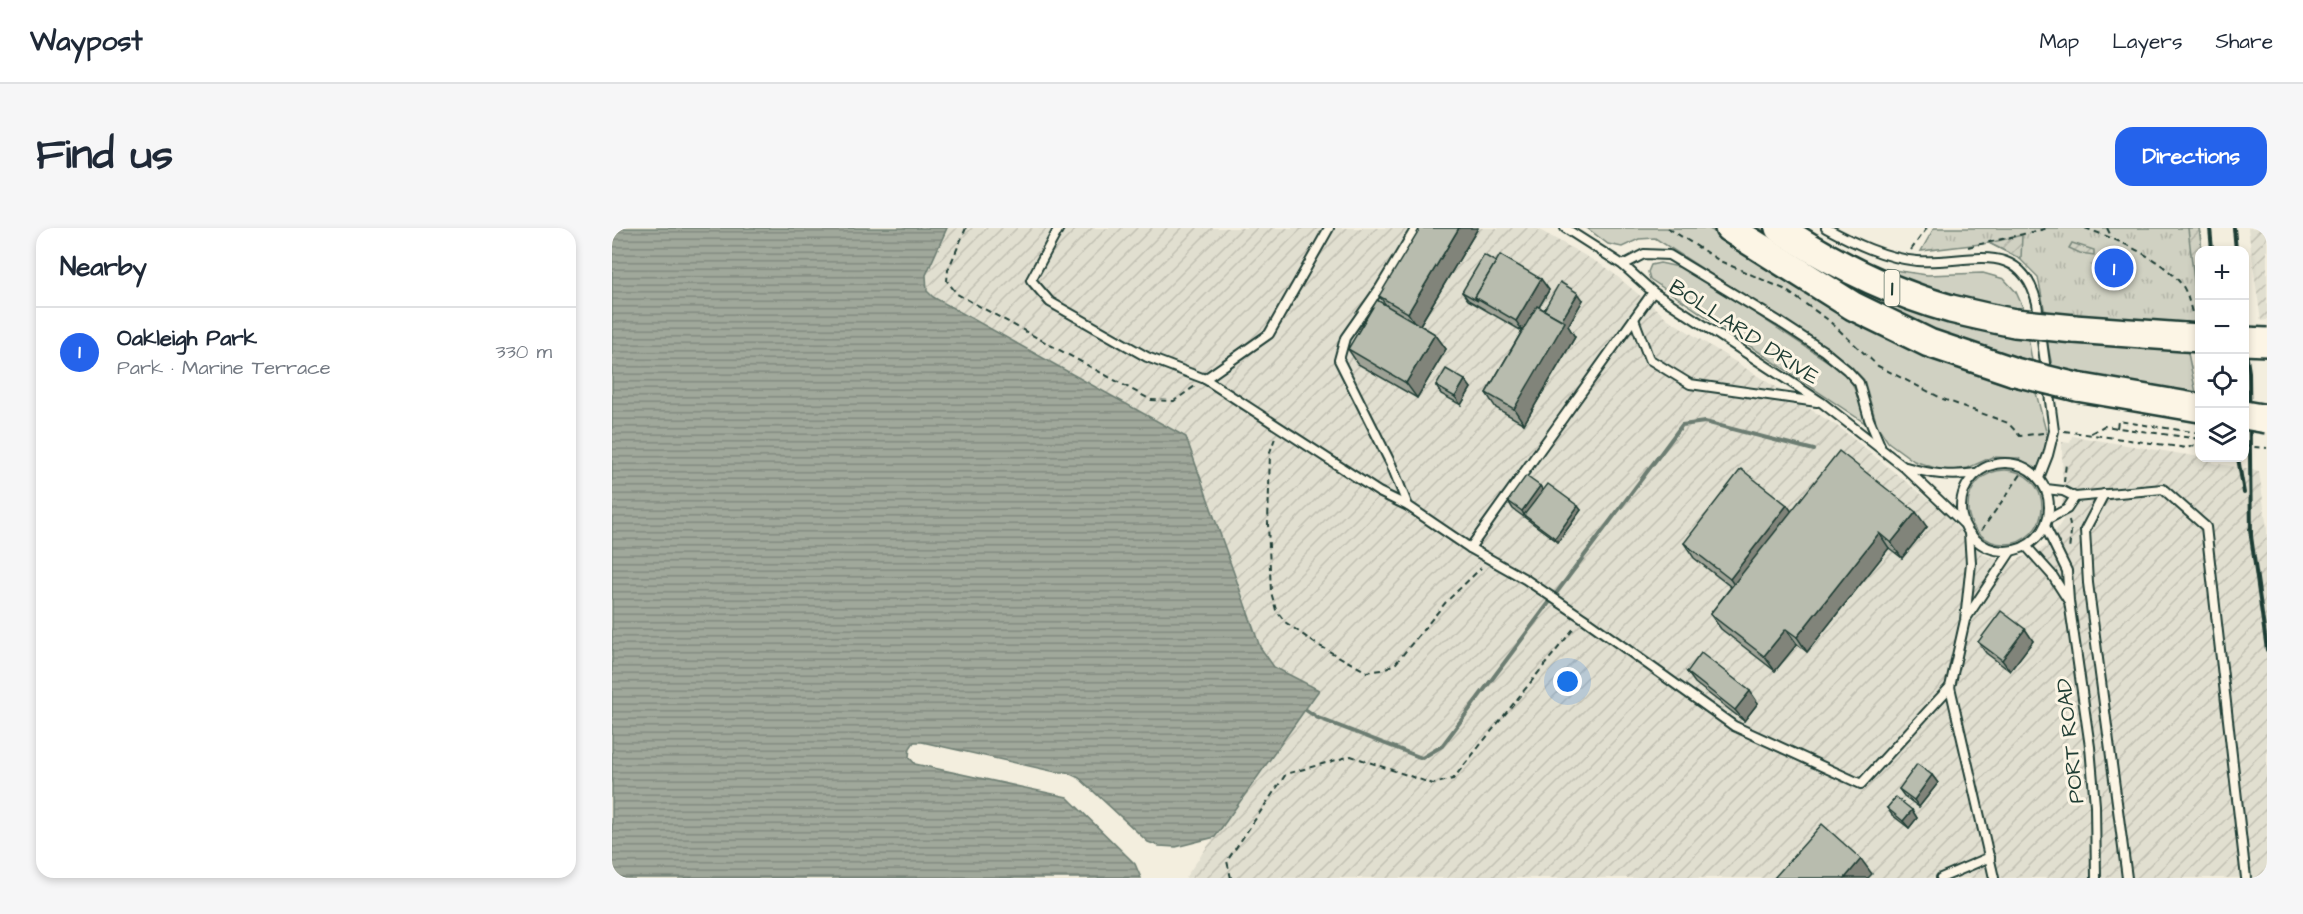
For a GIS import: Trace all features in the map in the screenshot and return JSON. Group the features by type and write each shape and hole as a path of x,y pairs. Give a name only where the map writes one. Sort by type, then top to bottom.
{"highway":[{"name":"1","path":"1729,228 1853,306 1929,343 2015,372 2077,387 2193,407"},
{"name":"1","path":"1779,228 1848,269 1888,287 1950,309 2014,323 2074,329 2193,333"},
{"path":"2249,341 2267,342"},
{"path":"2249,416 2267,419"}],"lane":[{"path":"1059,228 1031,280 1050,302 1147,357 1205,379 1379,492 1408,506 1470,548 1525,579 1734,726 1861,784 1950,687"},
{"path":"1205,379 1269,334 1329,228"},
{"path":"1408,506 1339,360 1345,338 1380,288 1416,228"},
{"name":"BOLLARD DRIVE","path":"1565,228 1623,265 1653,292 1821,402 1881,447 1963,523"},
{"path":"1826,228 1872,250 1905,259 1938,261 1993,258 2012,264 2022,273 2037,303 2054,431 2039,478"},
{"path":"1623,265 1644,254 1669,255 1824,351 1859,383 1869,419 1881,447"},
{"path":"1470,548 1653,292"},
{"path":"1634,319 1649,359 1690,384 1821,402"},
{"path":"2047,523 2049,504 2046,489 2029,469 2016,464 2002,463 1988,466 1976,473 1967,484 1961,510 1963,523 1969,533 1989,548 2011,551 2026,546 2037,538 2047,523 2067,509 2075,497"},
{"name":"BOLLARD DRIVE","path":"1904,467 1932,474 1957,476 1976,473"},
{"path":"2046,489 2063,491 2075,497 2163,489 2206,527 2246,878"},
{"path":"2104,494 2085,530 2088,583 2127,878"},
{"name":"PORT ROAD","path":"2047,523 2067,571 2069,601 2090,747 2095,805 2096,878"},
{"path":"1969,533 1971,563 1965,620 1950,687 1994,878"},
{"name":"PORT ROAD","path":"2026,546 2052,574 2069,601"},
{"path":"1965,620 2011,551"},
{"path":"1941,878 1990,857"}],"path":[{"path":"966,228 948,270 947,281 957,294 1151,400 1174,401 1205,379"},
{"path":"1668,228 1720,261 1784,289 1827,319 1878,366 1943,399 2008,423 2020,436 2070,431 2187,448 2195,443"},
{"path":"1905,259 1927,228"},
{"path":"1968,247 2049,228"},
{"path":"2085,228 2112,238 2161,266 2183,286 2193,333"},
{"path":"2107,228 2112,238"},
{"path":"2117,428 2118,421 2195,432"},
{"path":"2090,434 2103,426 2195,440"},
{"path":"1279,427 1270,452 1268,524 1271,592 1276,610 1285,622 1316,644 1367,672 1382,670 1396,663 1446,602 1490,559"},
{"path":"2249,446 2267,448"},
{"path":"1981,531 2022,473"},
{"path":"1231,878 1227,861 1286,774 1351,756 1433,784 1453,779 1583,618"}],"shaded area":[{"path":"612,228 947,228 926,275 927,291 933,297 1186,437 1260,647 1274,667 1319,690 1215,837 1176,847 1159,846 1148,842 1079,778 1066,772 1056,772 914,742 910,748 909,757 915,764 1067,797 1135,864 1141,878 612,878"},
{"path":"947,228 1536,228 1607,268 1668,319 1840,428 1942,511 1982,554 2010,563 2045,547 2063,520 2062,442 2070,443 2072,436 2195,456 2195,462 2213,462 2259,471 2267,529 2267,878 1185,878 1319,690 1274,667 1260,647 1186,437 933,297 927,291 926,275"},
{"path":"2248,228 2267,228 2267,320 2261,321"}],"green space":[{"path":"1587,228 1708,228 1829,299 2034,385 2047,435 2044,474 2018,458 1992,457 1968,468 1944,471 1914,461 1888,442 1877,425 1864,380 1852,367 1833,353 1655,238 1639,239 1622,247 1608,244"},
{"path":"1748,228 1760,228 1829,270 2028,337 2033,366 2018,363 1880,310"},
{"path":"1934,228 2199,228 2201,246 2195,246 2195,325 2046,318 2038,277 2020,259 1989,243 1921,251"},
{"path":"2188,228 2199,228 2201,246 2195,246 2195,289"},
{"path":"2022,235 2021,259 1989,243"},
{"path":"2072,243 2094,250 2094,255 2080,253 2069,248"},
{"path":"1836,247 1880,268 1927,275 1983,273 2004,279 2016,292 2024,310 1985,306 1880,273"},
{"path":"1660,263 1688,269 1844,372 1853,385 1868,425 1650,279 1648,272 1651,265"},
{"path":"2047,341 2187,348 2195,398 2053,371"},
{"path":"2005,470 2019,473 2031,481 2039,493 2042,507 2039,521 2031,533 2019,541 2005,544 1991,541 1979,533 1971,521 1968,507 1971,493 1979,481 1991,473"}],"building":[{"path":"1420,228 1459,228 1408,313 1379,296"},
{"path":"1484,255 1496,262 1475,297 1478,301 1462,292"},
{"path":"1500,255 1541,279 1516,321 1475,297"},
{"path":"1560,282 1578,293 1562,320 1544,310"},
{"path":"1377,300 1435,334 1406,383 1348,349"},
{"path":"1537,306 1565,322 1514,409 1486,393"},
{"path":"1446,369 1465,380 1455,397 1436,386"},
{"path":"1839,451 1916,512 1891,543 1879,533 1797,637 1786,629 1764,656 1710,614"},
{"path":"1741,469 1787,505 1730,579 1684,543"},
{"path":"1526,476 1540,486 1522,511 1508,501"},
{"path":"1548,484 1578,506 1555,538 1524,515"},
{"path":"2001,611 2025,629 2002,660 1978,642"},
{"path":"1701,653 1750,691 1735,710 1687,672"},
{"path":"1917,764 1932,775 1914,800 1899,789"},
{"path":"1896,797 1912,810 1903,821 1887,808"},
{"path":"1822,824 1861,859 1845,878 1774,878"}],"waterway":[{"path":"1306,710 1318,718 1422,758 1442,746 1682,425 1705,422 1814,450"}],"railway":[{"path":"2210,228 2212,246"},
{"path":"2234,228 2236,246"},
{"path":"2246,354 2249,372 2251,537"},
{"path":"2239,462 2244,493"},
{"path":"2250,529 2267,650"}],"place":[{"name":"Oakleigh Park","path":"2114,268"}]}
